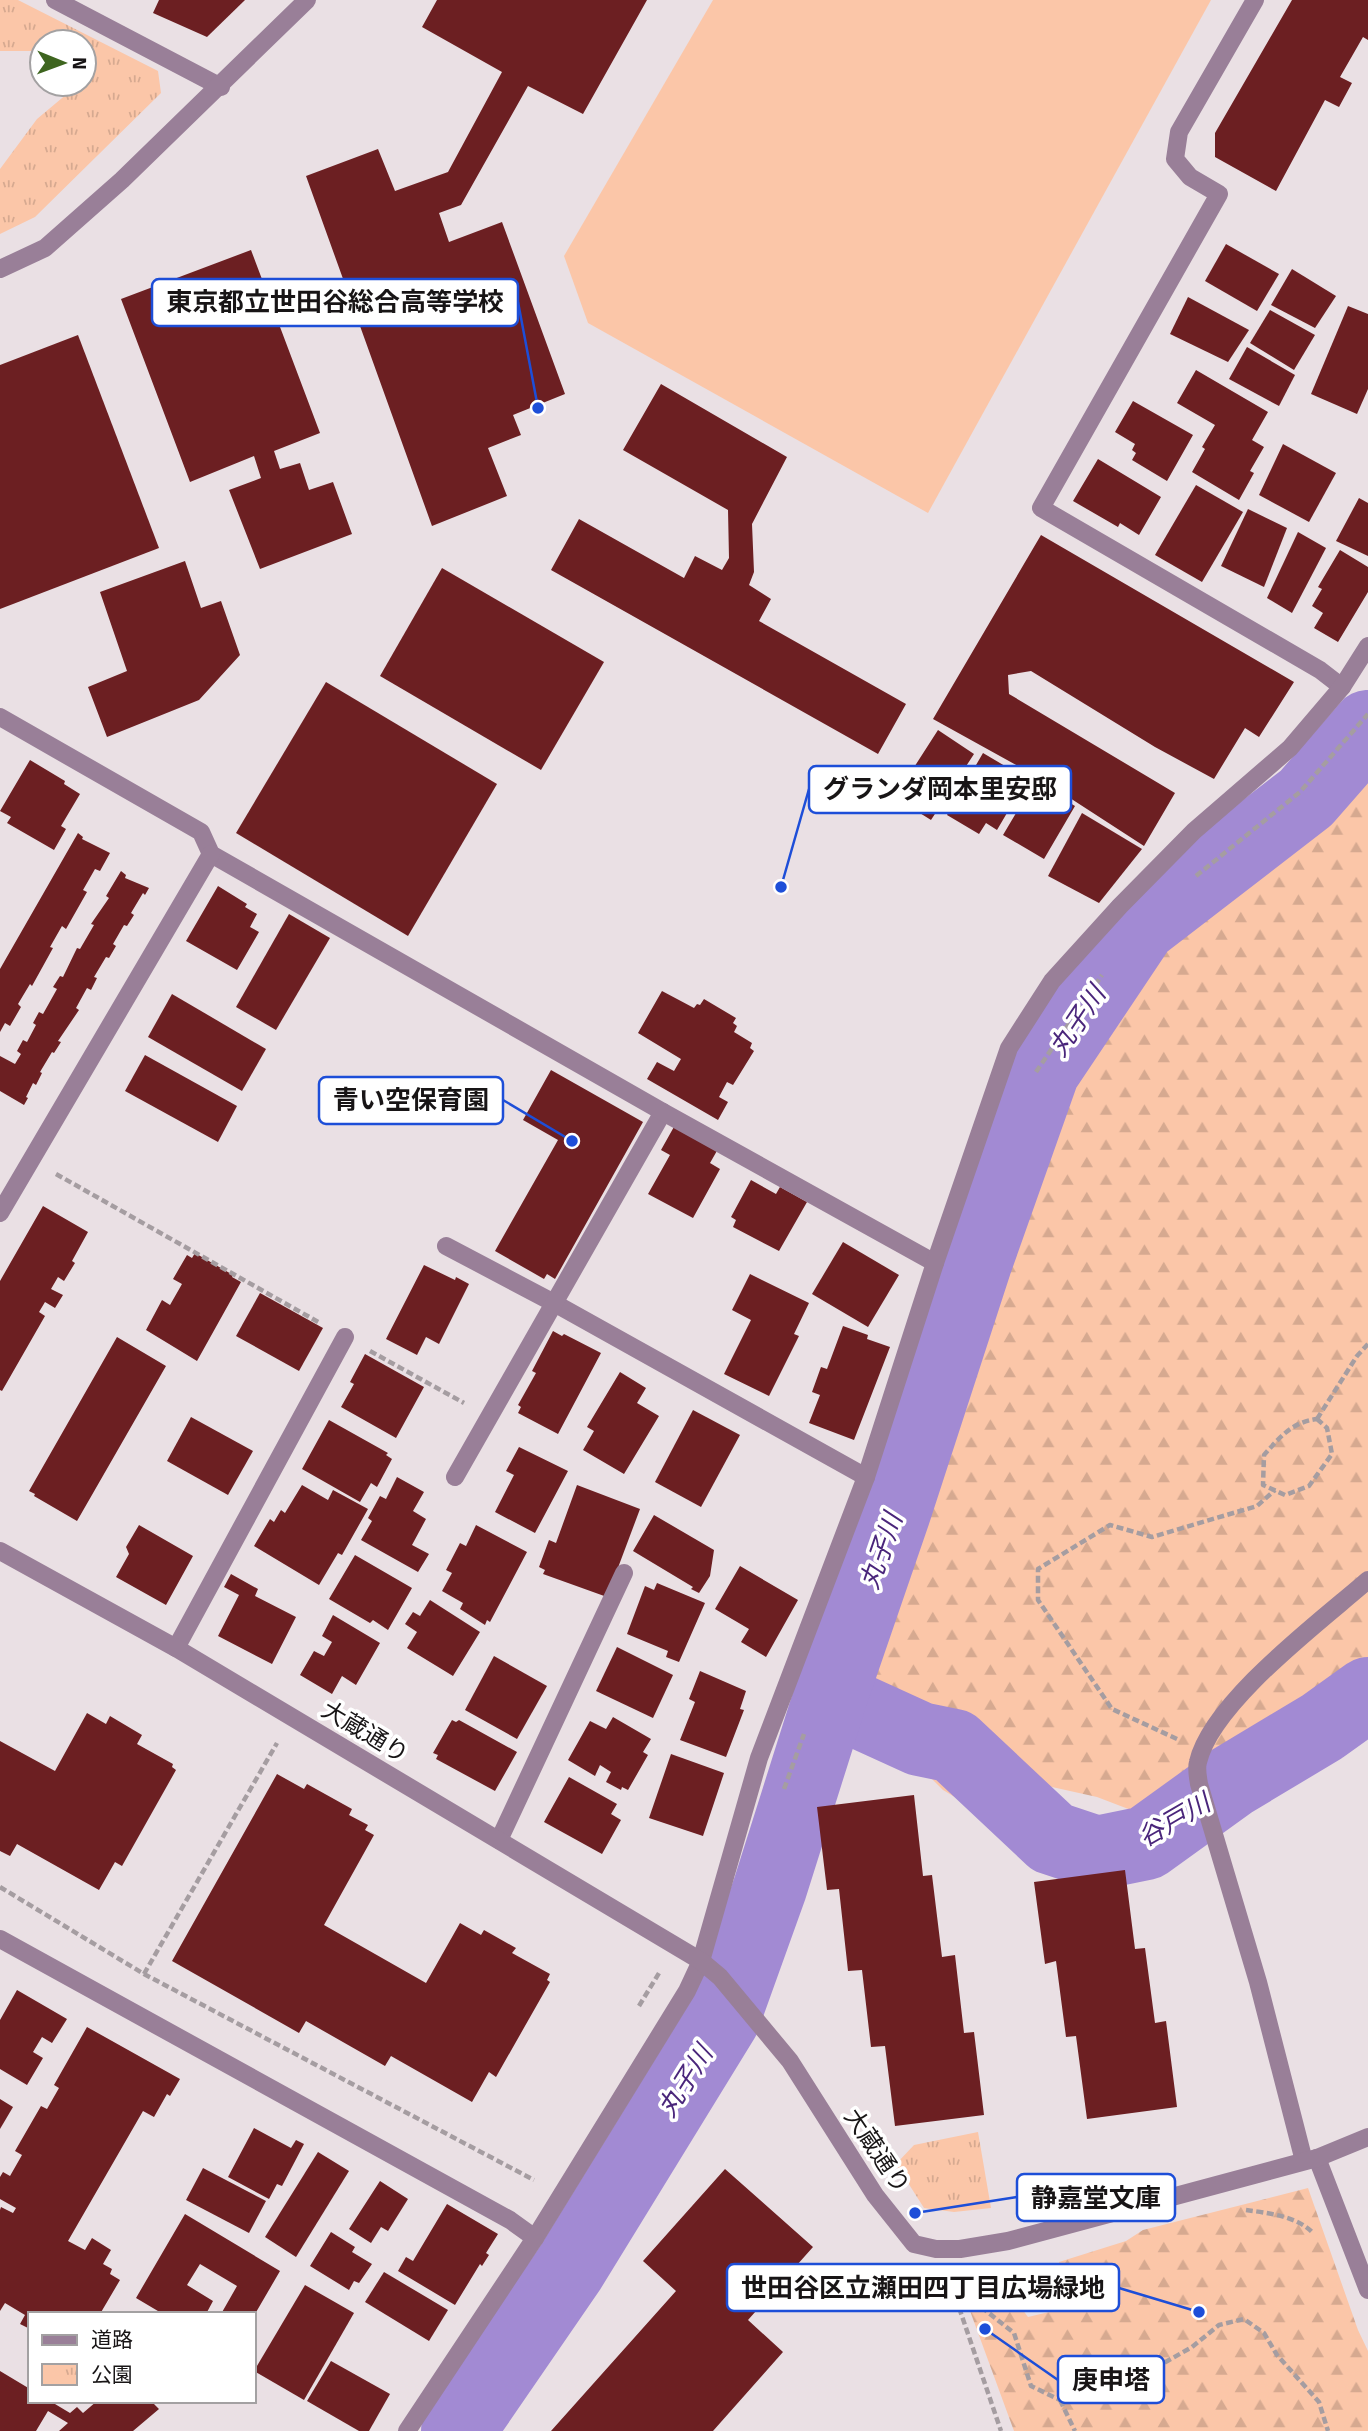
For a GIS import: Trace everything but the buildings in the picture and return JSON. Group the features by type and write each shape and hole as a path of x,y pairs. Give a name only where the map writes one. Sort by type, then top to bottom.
{"street":[{"path":"55,0 221,87"},
{"path":"0,269 45,248 221,87 307,0"},
{"path":"1255,0 1179,132 1175,159 1190,177 1219,194 1041,508 1320,670 1342,687"},
{"path":"407,2431 535,2238 687,1991 701,1961 759,1758 866,1477 1009,1048 1052,981 1120,906 1194,831 1290,748 1342,687 1368,646"},
{"path":"0,717 201,832 211,854 935,1264"},
{"path":"0,1213 211,854"},
{"path":"455,1477 663,1112"},
{"path":"446,1245 866,1477"},
{"path":"176,1648 345,1337"},
{"name":"大蔵通り","path":"0,1551 176,1648 701,1961 720,1977 790,2061 875,2195 914,2244 936,2249 960,2249 1008,2241 1310,2160 1368,2137"},
{"path":"499,1840 624,1573"},
{"path":"1368,1580 1265,1669 1236,1698 1207,1740 1197,1764 1199,1784 1310,2160 1368,2290"},
{"path":"0,1939 510,2220 535,2238"}],"path":[{"path":"1193,878 1300,792 1368,714"},
{"path":"1033,1080 1037,1067 1108,966"},
{"path":"30,1159 489,1417"},
{"path":"1317,1419 1357,1356 1368,1344"},
{"path":"1317,1419 1327,1428 1332,1454 1309,1486 1285,1495 1263,1485 1264,1455 1283,1433 1302,1421 1317,1419"},
{"path":"1203,1750 1112,1709 1038,1600 1038,1569 1110,1525 1152,1537 1257,1506 1275,1490"},
{"path":"782,1795 805,1730"},
{"path":"144,1974 277,1743"},
{"path":"0,1887 144,1974 534,2180"},
{"path":"1241,2210 1303,2223 1312,2232"},
{"path":"936,2249 952,2283 1001,2431"},
{"path":"952,2283 983,2274"},
{"path":"970,2277 980,2306 1014,2333 1031,2386 1060,2400 1074,2431"},
{"path":"1060,2400 1134,2380 1192,2347 1219,2325 1244,2319 1264,2333 1277,2355 1319,2402 1328,2431"}],"green space":[{"path":"0,0 18,0 73,28 28,28 28,51 0,51"},
{"path":"713,0 1211,0 928,513 588,323 564,256"},
{"path":"98,41 158,71 161,93 35,217 0,234 0,169 37,119 62,98 98,98"},
{"path":"1368,746 1368,1664 1334,1688 1306,1697 1179,1781 1168,1810 1131,1810 1097,1797 1043,1785 987,1803 963,1802 943,1790 914,1761 852,1727 830,1685 857,1600 945,1386 1041,1102 1088,1020 1132,963 1188,908 1243,863 1307,819"},
{"path":"978,2132 991,2208 954,2212 924,2208 896,2164 914,2145"},
{"path":"1308,2188 1358,2330 1368,2351 1368,2431 1014,2431 962,2289 1000,2279 1028,2317 1066,2308 1059,2262 1126,2241 1143,2230"}],"waterway":[{"name":"丸子川","path":"458,2431 570,2268 723,2019 770,1888 830,1698 975,1263 1043,1071 1140,926 1306,798 1368,727"},
{"name":"谷戸川","path":"830,1698 920,1739 954,1746 1052,1838 1097,1853 1146,1843 1232,1781 1322,1727 1368,1694"}],"place":[{"name":"東京都立世田谷総合高等学校","path":"538,408"},
{"name":"グランダ岡本里安邸","path":"781,887"},
{"name":"青い空保育園","path":"572,1141"},
{"name":"静嘉堂文庫","path":"915,2213"},
{"name":"世田谷区立瀬田四丁目広場緑地","path":"1199,2312"},
{"name":"庚申塔","path":"985,2329"}]}
